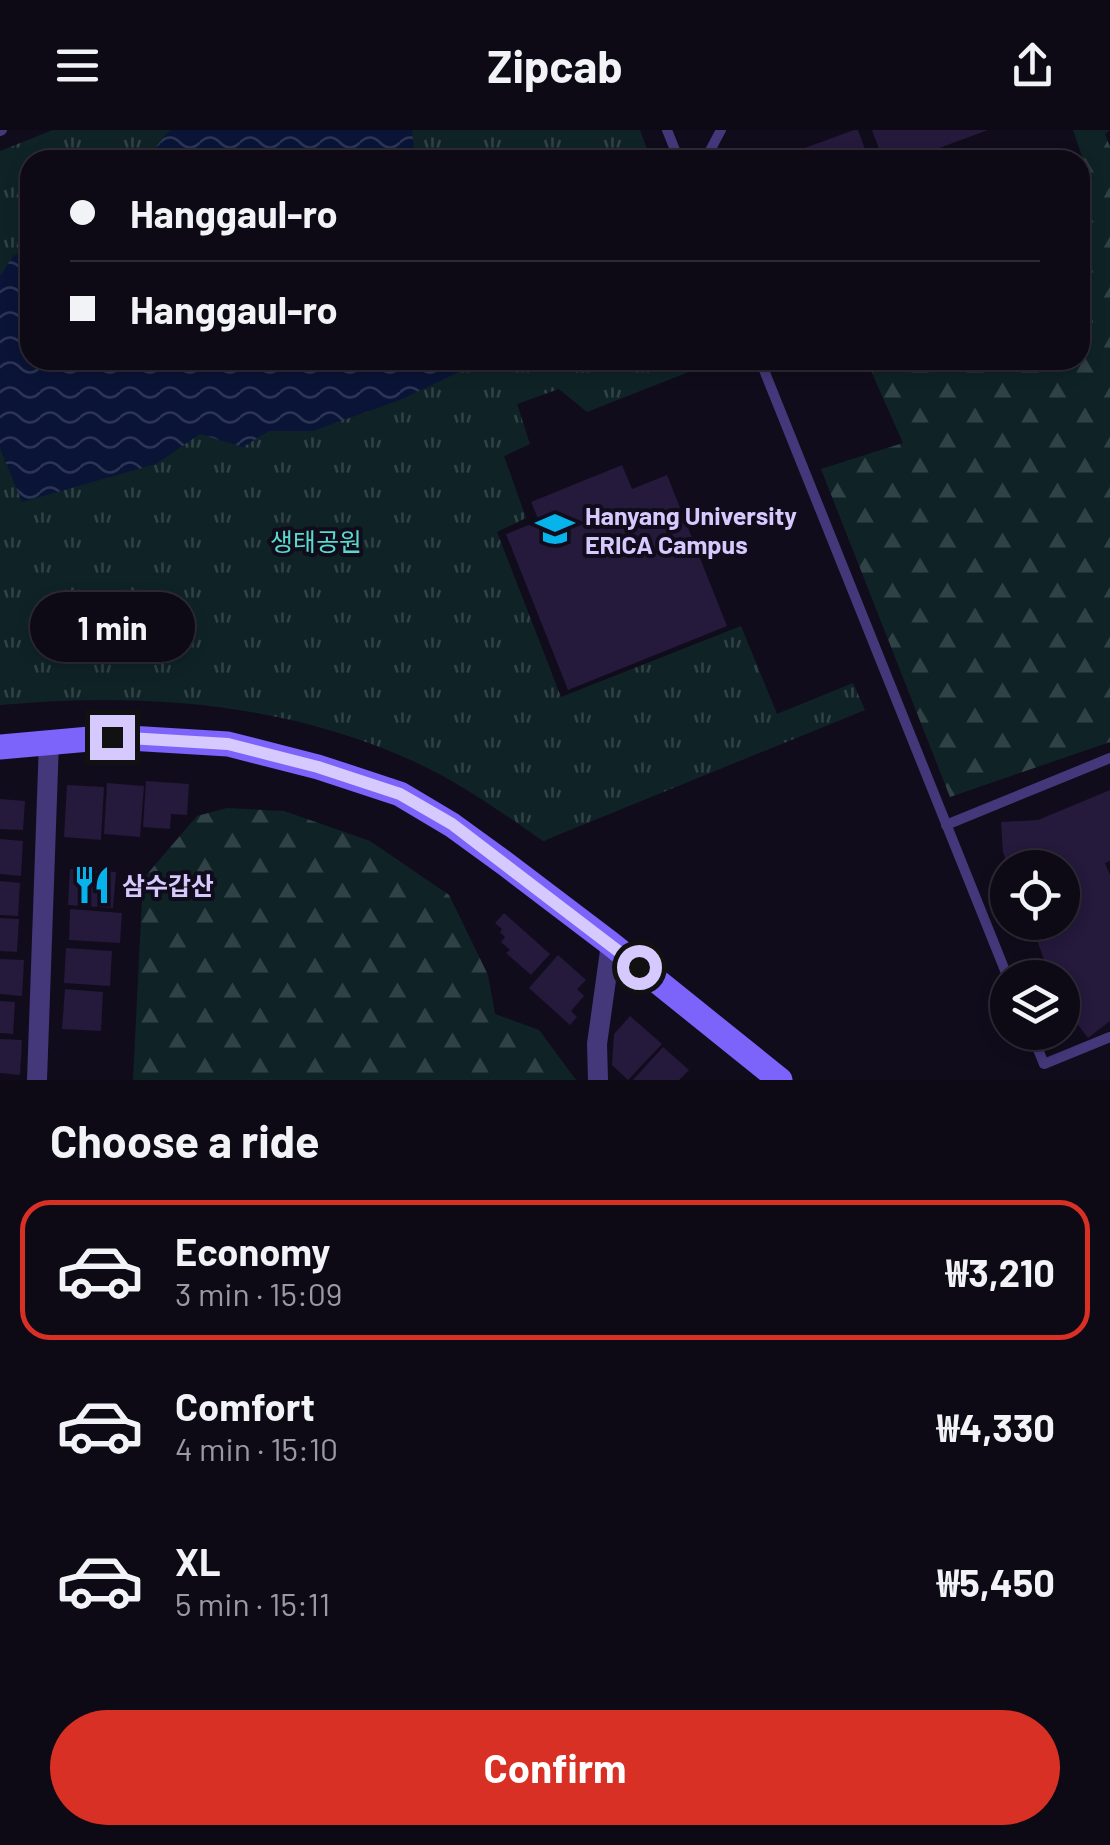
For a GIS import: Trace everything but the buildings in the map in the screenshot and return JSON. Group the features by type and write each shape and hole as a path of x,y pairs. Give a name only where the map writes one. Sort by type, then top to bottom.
{"main road":[{"path":"0,747 112,737 228,744 318,767 400,794 452,824 780,1080"}],"street":[{"path":"37,1080 49,741"},
{"path":"598,1080 597,1044 610,944"}],"lane":[{"path":"766,370 1001,960"},
{"path":"946,825 1110,758"},
{"path":"1080,1049 1110,1036"},
{"path":"1038,1050 1044,1064 1077,1050"}],"green space":[{"name":"생태공원","path":"53,130 640,130 647,150 20,150 20,370 694,370 587,412 559,389 517,404 530,444 504,456 526,518 497,532 561,697 741,626 777,714 853,683 865,710 543,841 430,769 364,741 314,726 262,714 158,701 0,705 0,151"},
{"path":"1073,130 1110,130 1105,134 1110,147 1110,742 950,797 821,469 903,443 871,370 1090,370 1090,150 1080,150"},
{"path":"227,808 284,811 370,841 449,895 488,975 495,1014 539,1030 576,1080 133,1080 143,879 197,816"}],"water":[{"path":"170,130 412,130 414,150 153,150"},
{"path":"20,253 20,370 463,370 400,400 313,431 269,431 243,447 200,434 156,464 22,502 0,448 0,276 13,256"}],"place":[{"name":"Hanyang University ERICA Campus","path":"555,529"},
{"name":"삼수갑산","path":"92,885"}],"route":[{"path":"112,737 228,744 318,767 400,794 452,824 639,967"}]}
